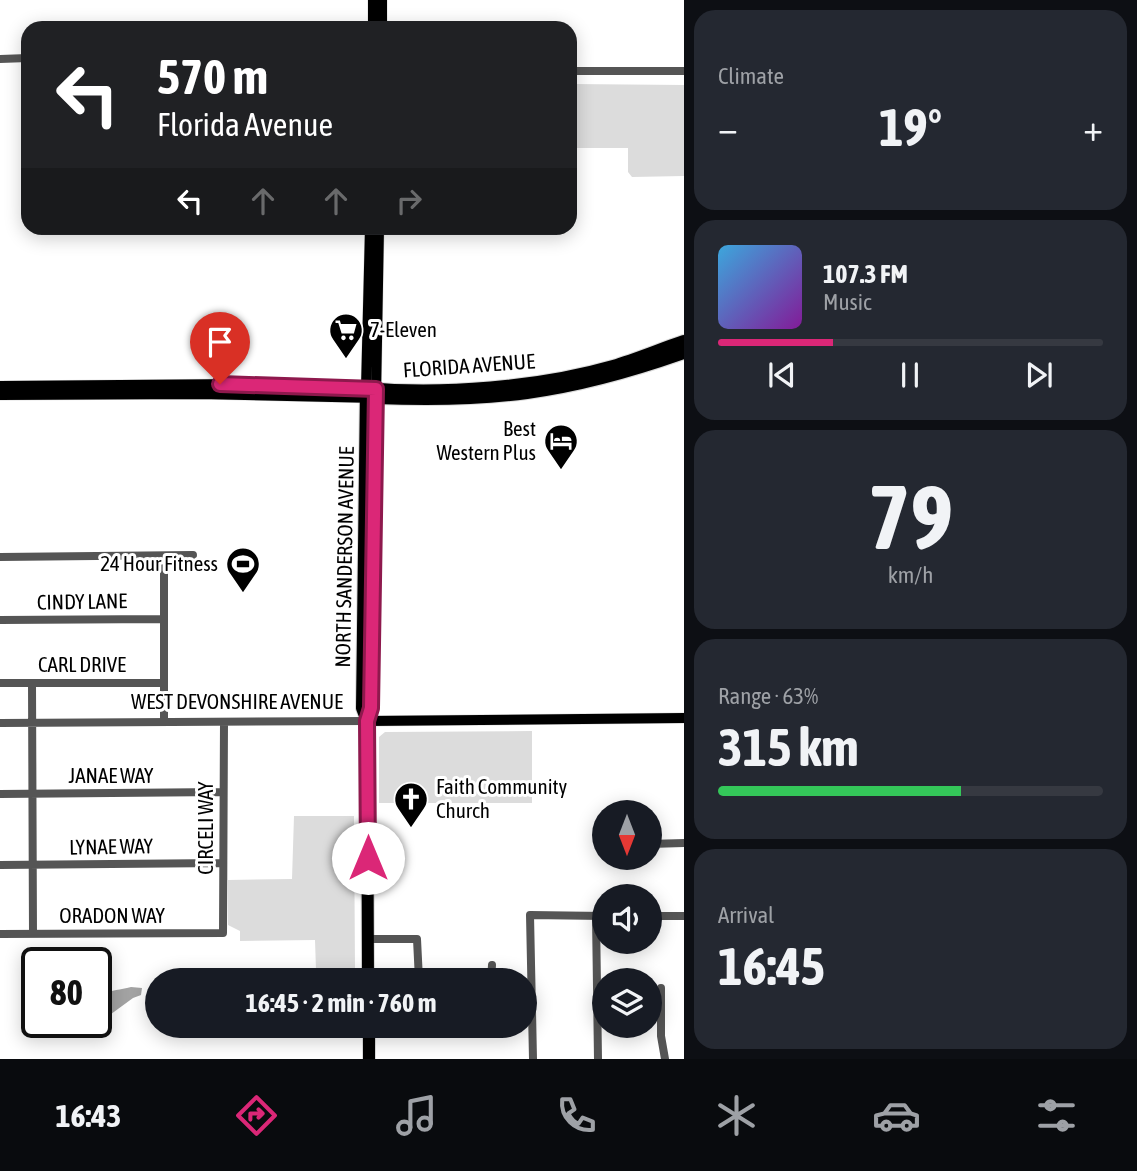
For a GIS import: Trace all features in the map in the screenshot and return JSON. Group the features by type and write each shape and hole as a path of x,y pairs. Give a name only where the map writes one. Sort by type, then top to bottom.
{"highway":[{"name":"FLORIDA AVENUE","path":"371,393 468,389 565,376 612,366 684,341"},
{"name":"FLORIDA AVENUE","path":"371,393 456,399 503,396 600,379 684,353"},
{"path":"548,390 549,385 610,371 625,362"},
{"name":"NORTH SANDERSON AVENUE","path":"367,721 362,708 365,480 371,393"},
{"name":"NORTH SANDERSON AVENUE","path":"368,968 367,721 371,708 375,512 371,393"},
{"path":"365,480 370,474 375,512"},
{"path":"369,1038 369,1059"}],"main road":[{"path":"373,0 373,21"},
{"path":"382,0 382,21"},
{"path":"371,393 369,260 373,235"},
{"path":"371,393 377,309 378,253 374,250 374,235"},
{"path":"369,260 374,262 377,309"},
{"name":"FLORIDA AVENUE","path":"0,386 240,384 371,393"},
{"name":"FLORIDA AVENUE","path":"0,395 371,393"},
{"name":"WEST DEVONSHIRE AVENUE","path":"367,721 684,719"}],"street":[{"path":"0,59 21,58"},
{"path":"577,71 684,71"},
{"path":"0,557 193,555"},
{"path":"164,556 164,722"},
{"name":"CINDY LANE","path":"0,620 163,619"},
{"name":"CARL DRIVE","path":"0,683 163,682"},
{"path":"32,683 33,934"},
{"name":"WEST DEVONSHIRE AVENUE","path":"0,723 367,721"},
{"name":"CIRCELI WAY","path":"223,933 224,722"},
{"name":"JANAE WAY","path":"0,794 223,792"},
{"path":"662,844 684,843"},
{"name":"LYNAE WAY","path":"0,865 223,863"},
{"path":"533,1059 530,915 592,916"},
{"path":"662,916 684,916"},
{"name":"ORADON WAY","path":"0,934 223,933"},
{"path":"368,939 417,939 418,968"},
{"path":"597,1059 599,954"},
{"path":"662,1037 664,1059"}],"shaded area":[{"path":"577,84 684,85 684,176 632,177 628,172 628,148 577,148"},
{"path":"532,731 532,803 379,803 379,737 385,732"},
{"path":"294,816 354,816 355,968 316,968 315,940 240,941 240,931 228,925 228,880 292,879"},
{"path":"142,988 141,995 112,1013 112,991"}],"place":[{"name":"7-Eleven","path":"346,360"},
{"name":"Best Western Plus","path":"561,471"},
{"name":"24 Hour Fitness","path":"243,594"},
{"name":"Faith Community Church","path":"411,829"}],"route":[{"path":"220,384 376,389 371,708 367,721 368,858"}]}
